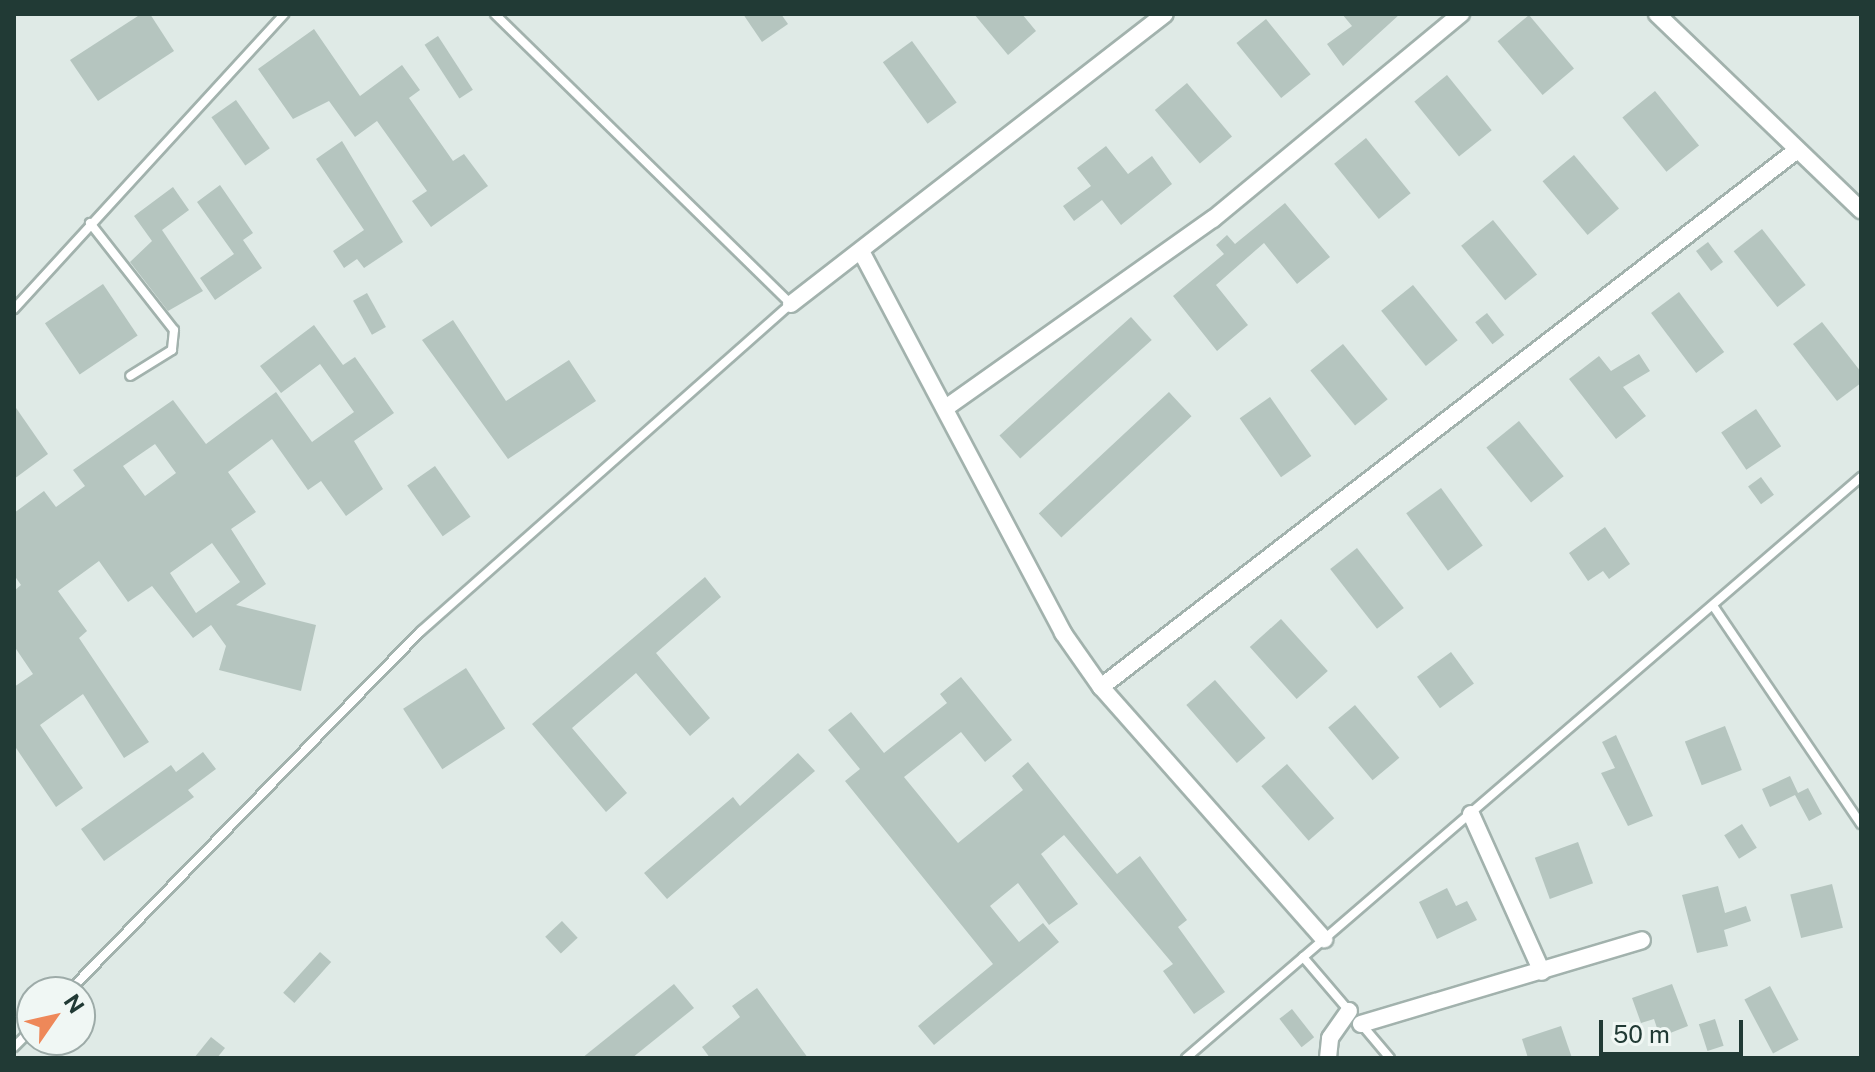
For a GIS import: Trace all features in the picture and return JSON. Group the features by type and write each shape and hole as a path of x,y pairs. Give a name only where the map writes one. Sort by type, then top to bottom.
{"street":[{"path":"791,304 862,253 1165,14"},
{"path":"947,407 1213,219 1461,14"},
{"path":"1657,14 1861,210"},
{"path":"1101,687 1797,150"},
{"path":"862,253 947,407 1063,633 1101,687 1324,939"},
{"path":"1471,814 1542,972"},
{"path":"1361,1024 1642,940"},
{"path":"1328,1058 1330,1038 1349,1011"}],"lane":[{"path":"14,309 284,14"},
{"path":"84,976 421,631 791,304 495,14"},
{"path":"90,223 174,330 172,350 130,376"},
{"path":"1186,1058 1714,607 1861,477"},
{"path":"1714,607 1861,824"},
{"path":"1303,957 1390,1058"}],"building":[{"path":"141,14 150,14 174,51 98,101 70,60"},
{"path":"743,14 781,14 788,24 762,42"},
{"path":"974,14 1022,14 1036,31 1008,55"},
{"path":"1342,14 1400,14 1343,66 1327,44 1352,26"},
{"path":"1529,15 1574,69 1543,95 1498,41"},
{"path":"1266,19 1311,74 1281,98 1236,43"},
{"path":"314,29 360,96 402,65 420,90 409,98 453,161 464,154 488,186 431,227 412,201 427,191 377,121 355,137 329,101 293,119 258,69"},
{"path":"438,36 473,90 459,98 425,45"},
{"path":"912,41 957,102 928,124 883,62"},
{"path":"1447,75 1492,130 1459,157 1414,101"},
{"path":"1187,83 1232,137 1200,164 1155,110"},
{"path":"1655,91 1699,145 1666,172 1622,117"},
{"path":"236,100 270,148 245,166 211,117"},
{"path":"1366,138 1411,193 1379,219 1334,164"},
{"path":"342,141 403,242 364,268 357,259 344,268 333,251 364,230 316,159"},
{"path":"1106,146 1128,174 1152,156 1172,184 1121,225 1102,200 1074,221 1063,206 1091,186 1077,168"},
{"path":"1574,155 1619,209 1588,235 1543,181"},
{"path":"220,185 253,233 243,240 262,268 215,300 200,278 234,254 197,202"},
{"path":"173,187 189,210 162,230 203,291 168,311 130,262 152,241 134,216"},
{"path":"1285,203 1330,257 1297,284 1264,243 1216,285 1248,325 1217,351 1173,296 1224,254 1216,245 1227,235 1235,244"},
{"path":"1493,220 1537,274 1505,300 1461,246"},
{"path":"1762,229 1806,285 1777,307 1734,251"},
{"path":"1708,242 1723,262 1711,271 1696,251"},
{"path":"103,284 138,335 80,375 45,323"},
{"path":"1413,285 1458,340 1426,366 1381,311"},
{"path":"1679,292 1724,352 1696,373 1651,313"},
{"path":"367,293 386,327 372,335 353,301"},
{"path":"1487,313 1504,335 1492,344 1475,322"},
{"path":"1131,317 1152,340 1020,458 999,435"},
{"path":"453,320 506,401 569,360 596,401 508,459 422,340"},
{"path":"1822,322 1861,372 1861,383 1837,401 1793,344"},
{"path":"314,325 343,365 355,357 394,413 354,441 383,489 346,516 321,481 308,490 272,439 228,472 256,512 231,529 266,584 236,605 316,625 301,691 219,670 226,646 211,625 193,638 152,586 128,602 99,561 58,591 87,631 79,638 149,742 124,758 83,694 40,725 83,788 56,807 14,745 14,687 33,674 14,646 14,591 21,585 14,575 14,513 44,491 56,507 85,486 73,470 173,400 206,444 276,392 312,442 354,412 320,364 281,393 260,366","holes":["155,444 176,473 145,496 123,466","212,543 240,582 196,613 170,573"]},
{"path":"1343,344 1388,399 1355,426 1310,370"},
{"path":"1639,354 1650,371 1623,387 1646,416 1616,439 1569,379 1599,356 1611,371"},
{"path":"1169,392 1192,416 1061,538 1039,513"},
{"path":"1270,397 1311,456 1281,477 1240,418"},
{"path":"14,405 48,454 14,479"},
{"path":"1756,409 1781,446 1746,470 1721,432"},
{"path":"1519,421 1564,476 1531,503 1486,447"},
{"path":"435,466 471,517 443,536 407,486"},
{"path":"1761,477 1774,495 1761,504 1748,486"},
{"path":"1441,488 1483,545 1448,571 1406,513"},
{"path":"1605,527 1630,564 1609,579 1603,571 1588,581 1569,553"},
{"path":"1357,548 1404,608 1377,629 1330,569"},
{"path":"705,577 721,597 656,653 710,718 690,736 636,673 572,728 627,793 606,812 532,724"},
{"path":"1281,619 1328,671 1297,699 1250,647"},
{"path":"1451,652 1474,684 1440,708 1417,677"},
{"path":"466,668 505,728 442,769 403,709"},
{"path":"961,677 1012,740 985,762 961,732 904,777 958,843 1023,790 1012,776 1028,762 1117,874 1140,856 1187,920 1178,927 1225,992 1194,1014 1163,971 1173,964 1064,835 1041,854 1078,904 1049,925 1018,883 990,906 1019,942 1043,923 1059,942 934,1045 918,1026 993,964 845,781 860,769 828,730 851,712 884,753 947,703 940,694"},
{"path":"1215,680 1266,738 1237,763 1186,705"},
{"path":"1355,705 1399,758 1373,780 1328,727"},
{"path":"1725,726 1742,770 1702,785 1685,741"},
{"path":"1616,735 1653,816 1628,826 1601,773 1615,768 1602,742"},
{"path":"203,752 216,769 188,790 194,797 104,861 81,829 171,765 176,772"},
{"path":"798,753 815,771 667,899 644,873 733,797 740,806"},
{"path":"1287,764 1334,818 1309,841 1261,786"},
{"path":"1790,776 1798,793 1808,788 1822,814 1809,821 1795,795 1770,807 1762,789"},
{"path":"1742,824 1757,848 1739,859 1724,835"},
{"path":"1578,842 1593,883 1550,899 1535,858"},
{"path":"1832,884 1843,928 1801,938 1790,894"},
{"path":"1718,886 1725,913 1746,906 1751,921 1724,930 1728,946 1697,953 1682,895"},
{"path":"1447,888 1456,906 1467,901 1477,920 1437,939 1419,902"},
{"path":"562,921 578,938 561,954 545,937"},
{"path":"320,952 331,962 294,1003 283,993"},
{"path":"674,984 694,1008 632,1058 582,1058"},
{"path":"1672,984 1688,1026 1660,1037 1654,1019 1641,1023 1632,998"},
{"path":"1770,986 1799,1040 1773,1053 1744,1000"},
{"path":"757,988 808,1058 710,1058 702,1047 740,1017 732,1006"},
{"path":"1292,1009 1314,1037 1302,1047 1279,1019"},
{"path":"1715,1019 1724,1046 1707,1051 1699,1024"},
{"path":"1561,1026 1572,1058 1528,1058 1522,1039"},
{"path":"211,1037 225,1048 217,1058 194,1058"}]}
